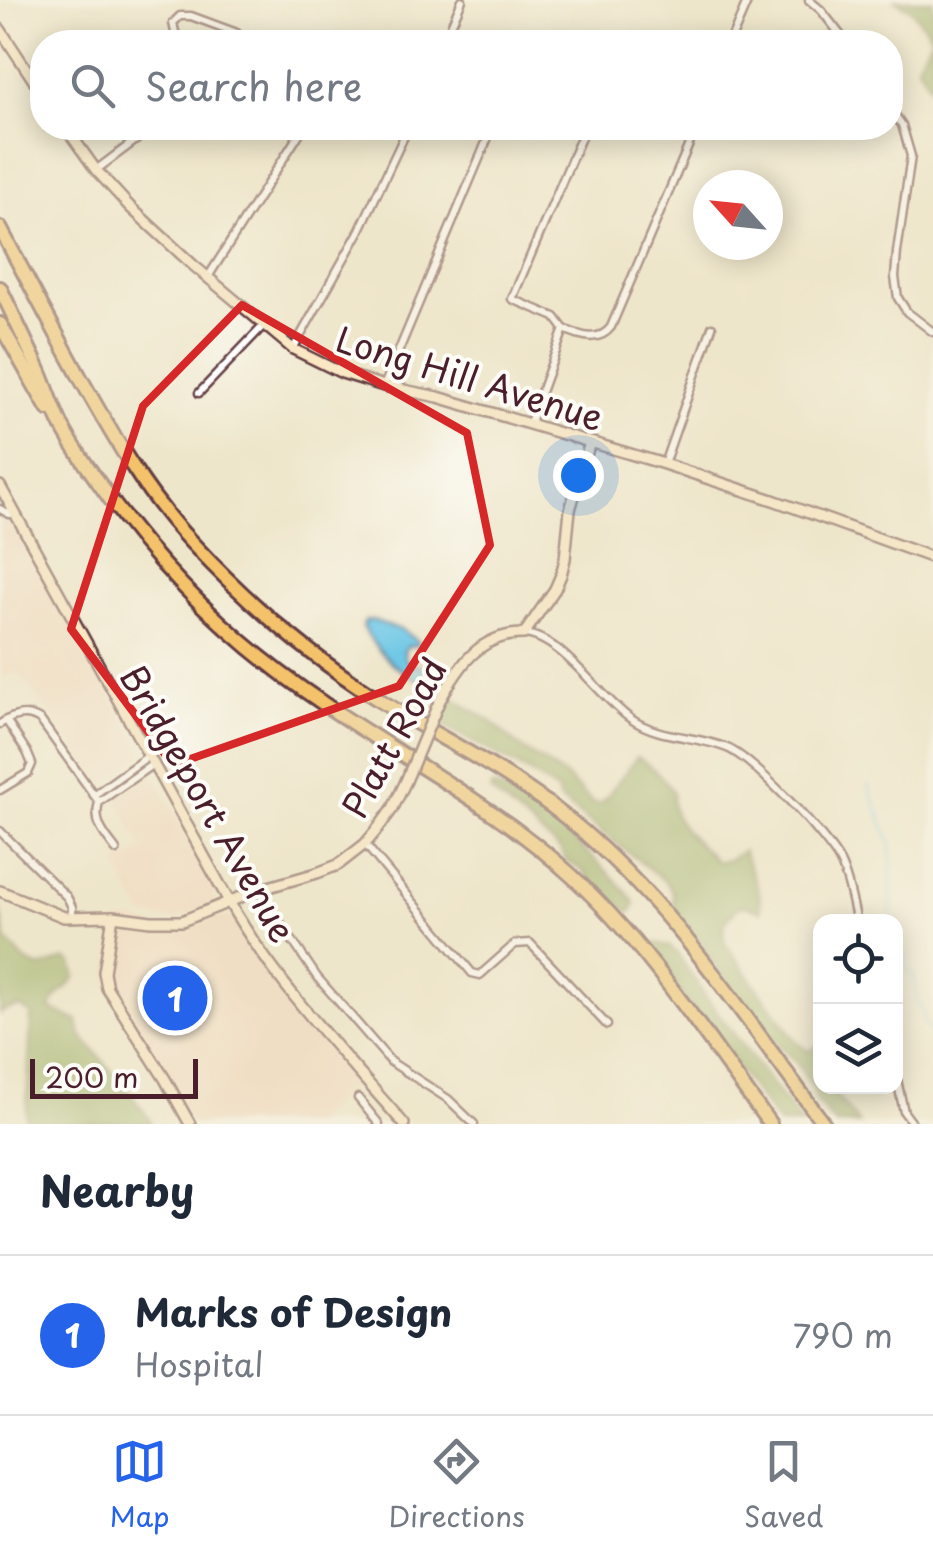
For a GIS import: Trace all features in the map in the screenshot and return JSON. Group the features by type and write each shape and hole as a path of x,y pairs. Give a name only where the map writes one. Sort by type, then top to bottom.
{"highway":[{"path":"0,228 111,431 143,482 190,542 233,585 317,656 376,698 517,782 568,819 619,865 692,946 824,1124"},
{"path":"0,288 62,426"},
{"path":"0,324 50,413 121,515 196,599 278,671 470,796 525,835 574,878 662,978 770,1124"}],"street":[{"path":"449,30 462,0"},
{"path":"735,30 748,0"},
{"path":"810,0 837,30"},
{"path":"175,30 174,23 180,16 227,30"},
{"path":"0,29 30,74"},
{"path":"903,128 911,156 896,252 898,298 908,312 933,332"},
{"name":"Long Hill Avenue","path":"75,140 130,207 208,278 293,349 342,373 438,397 664,464 933,558"},
{"path":"96,170 136,140"},
{"path":"208,278 296,140"},
{"path":"293,349 359,232 403,140"},
{"path":"384,386 487,140"},
{"path":"580,140 512,299 555,317 564,328 594,338 611,327 691,140"},
{"path":"198,392 264,325"},
{"path":"529,425 564,328"},
{"path":"664,464 712,328"},
{"path":"590,442 570,510 561,575 524,634 547,642 641,726 727,748 749,762 827,842 841,863 855,914"},
{"name":"Bridgeport Avenue","path":"0,486 262,956 291,995 404,1124"},
{"path":"0,510 15,514"},
{"name":"Platt Road","path":"68,918 187,920 258,890 338,865 365,844 387,817 453,678 482,645 504,634 524,634"},
{"path":"0,790 28,774 32,764 3,722 25,715 36,717 96,798 97,822 116,850"},
{"path":"96,798 151,759"},
{"path":"0,831 68,896 72,906 68,918 0,891"},
{"path":"365,844 472,974 480,975 514,944 530,943 607,1026"},
{"path":"258,890 317,977 391,1062 448,1099 474,1124"},
{"path":"113,916 104,972 107,988 190,1124"},
{"path":"900,1094 904,1112 913,1124"},
{"path":"358,1098 379,1124"}],"highlighted area":[{"path":"242,305 467,433 490,545 399,686 173,765 71,629 143,406"}],"shaded area":[{"path":"0,516 24,540 142,752 102,784 16,671 0,679"},
{"path":"146,772 153,774 216,891 207,906 180,918 142,915 117,865 144,849 114,794"},
{"path":"218,916 233,919 300,1019 355,1082 312,1124 192,1124 112,994 107,978 117,922 128,919 161,928 190,928"}],"green space":[{"path":"895,0 933,0 933,92 917,64 932,37 913,11"},
{"path":"454,699 491,721 513,742 566,777 593,803 602,803 637,757 666,783 673,793 672,804 680,823 717,862 743,851 759,891 761,911 745,905 737,908 725,922 724,942 796,1041 808,1051 813,1048 813,1089 797,1063 769,1036 704,952 705,946 674,906 673,892 665,881 559,799 558,792 437,722 447,700"},
{"path":"492,786 527,804 589,854 635,903 632,911 627,912 582,870 566,861 560,849 490,790"},
{"path":"0,905 6,939 25,961 40,968 66,959 72,963 76,976 50,1009 78,1021 81,1035 151,1124 26,1124 31,1014 20,1007 0,1014"},
{"path":"656,943 671,947 679,956 802,1124 779,1124 652,956 650,949"},
{"path":"814,1094 835,1094 859,1124 835,1124"}],"water":[{"path":"372,620 402,630 418,642 404,651 405,659 424,668 420,682 380,651 363,626"}],"waterway":[{"path":"868,785 891,844 891,914"},
{"path":"903,953 907,957 904,965 914,976 924,1023 933,1036"}],"place":[{"name":"Marks of Design","path":"175,998"}]}
